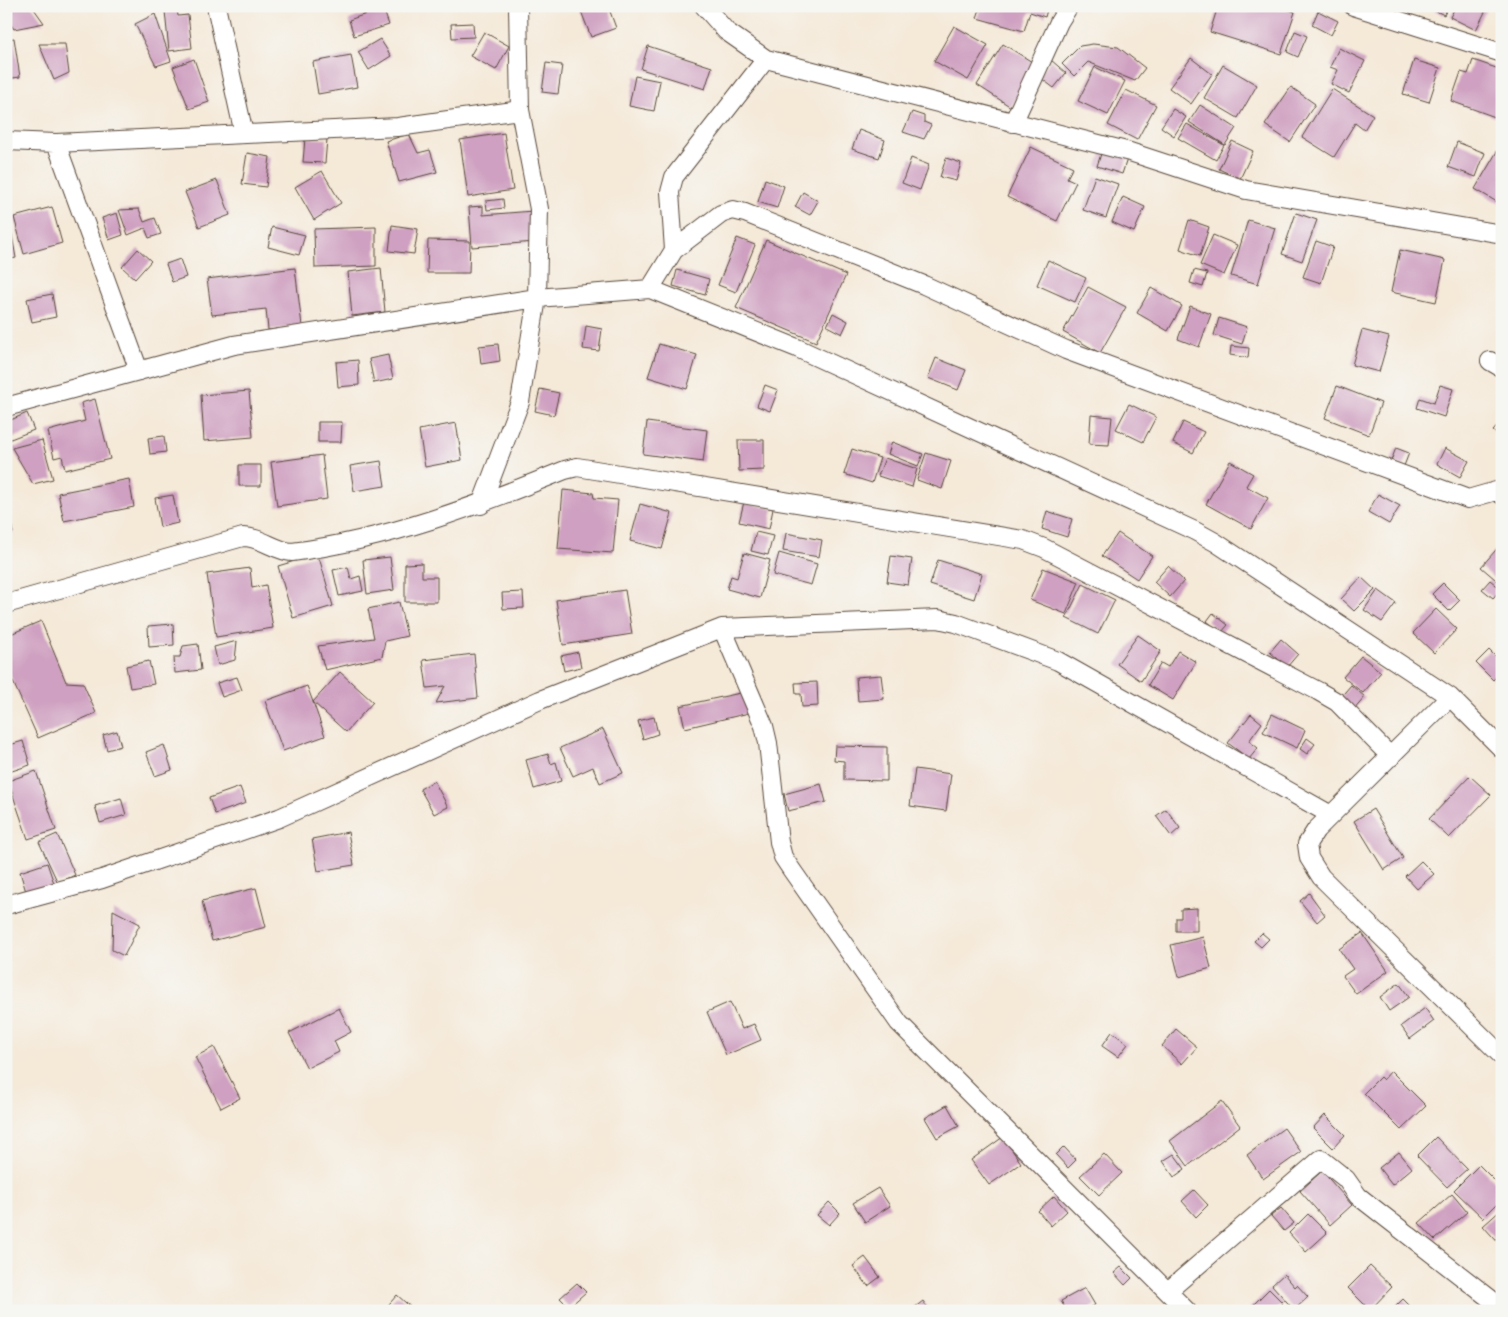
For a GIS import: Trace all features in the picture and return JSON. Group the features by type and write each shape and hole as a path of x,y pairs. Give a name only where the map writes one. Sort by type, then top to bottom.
{"lane":[{"path":"216,6 244,134"},
{"path":"481,505 520,402 537,298 539,209 520,110 518,6"},
{"path":"704,6 726,32 766,59 1130,152 1246,190 1502,234"},
{"path":"1013,123 1059,22 1069,6"},
{"path":"1353,6 1502,53"},
{"path":"674,250 670,192 674,177 766,59"},
{"path":"6,141 56,143 398,127 520,110"},
{"path":"56,143 139,371"},
{"path":"650,289 674,250 721,214 733,210 745,212 924,285 1085,357 1468,499 1496,490 1502,495"},
{"path":"6,407 234,346 537,298 650,289 797,348 1195,531 1215,542 1450,697 1502,750"},
{"path":"6,604 244,536 284,552 300,551 400,530 481,505 565,470 577,467 1024,540 1044,548 1337,702 1391,757"},
{"path":"6,906 102,879 280,818 540,700 722,628 938,619 956,623 1058,661 1332,815"},
{"path":"722,628 764,726 768,743 779,842 787,863 899,1023 1186,1311"},
{"path":"1450,697 1316,830 1307,844 1309,858 1321,877 1502,1056"},
{"path":"1168,1291 1321,1159 1346,1179 1358,1196 1502,1308"}],"building":[{"path":"6,6 32,6 44,23 14,29 6,18"},
{"path":"579,6 608,6 616,28 591,37"},
{"path":"981,6 1048,6 1045,17 1030,12 1024,31 977,18"},
{"path":"1218,6 1276,6 1295,12 1281,54 1210,32"},
{"path":"1426,6 1449,6 1444,15"},
{"path":"1456,6 1488,6 1476,30 1450,17"},
{"path":"383,8 389,25 354,36 349,20"},
{"path":"177,9 178,16 188,15 192,48 169,51 165,11"},
{"path":"1318,11 1338,21 1331,35 1312,25"},
{"path":"155,14 171,61 156,66 135,24"},
{"path":"473,23 474,37 452,38 451,24"},
{"path":"954,26 988,45 968,80 934,61"},
{"path":"1295,31 1307,36 1298,57 1287,52"},
{"path":"484,32 509,46 496,70 470,56"},
{"path":"14,38 20,77 6,79 6,39"},
{"path":"380,39 391,56 369,70 358,52"},
{"path":"39,44 65,44 69,73 54,80"},
{"path":"1003,44 1037,65 1011,107 977,85"},
{"path":"1093,44 1118,47 1145,68 1135,81 1088,62 1074,76 1062,64 1080,46"},
{"path":"648,46 712,67 705,89 641,69"},
{"path":"1339,48 1365,61 1349,93 1331,84 1338,70 1330,67"},
{"path":"351,55 357,87 318,94 313,62"},
{"path":"1191,58 1212,74 1191,104 1169,88"},
{"path":"194,59 209,102 189,109 173,67"},
{"path":"1051,60 1066,73 1054,88 1038,76"},
{"path":"1414,60 1440,68 1429,102 1403,94"},
{"path":"1473,60 1502,70 1502,98 1495,117 1451,101 1461,72 1468,74"},
{"path":"546,63 562,65 558,94 542,92"},
{"path":"1223,65 1257,85 1238,118 1204,98"},
{"path":"1095,67 1125,81 1108,115 1078,101"},
{"path":"635,76 660,81 654,111 629,106"},
{"path":"1291,87 1315,104 1290,142 1265,125"},
{"path":"1332,89 1373,115 1364,130 1355,123 1334,157 1302,137"},
{"path":"1126,90 1156,105 1137,140 1108,125"},
{"path":"1200,105 1236,128 1225,145 1189,122"},
{"path":"1173,109 1186,117 1174,136 1161,127"},
{"path":"912,112 924,116 924,122 931,125 924,139 903,132"},
{"path":"1187,124 1224,145 1216,160 1178,138"},
{"path":"859,130 885,140 879,158 852,149"},
{"path":"504,133 513,190 468,197 460,140"},
{"path":"409,134 418,153 430,150 437,172 399,182 386,141"},
{"path":"305,138 327,139 325,163 303,162"},
{"path":"1232,141 1253,151 1240,179 1219,169"},
{"path":"1457,142 1485,153 1476,177 1448,167"},
{"path":"1502,143 1502,205 1475,189"},
{"path":"1031,147 1073,167 1067,178 1076,182 1057,221 1007,197"},
{"path":"1103,148 1128,156 1122,174 1097,166"},
{"path":"247,153 270,157 266,187 242,184"},
{"path":"911,158 929,165 920,190 902,183"},
{"path":"946,158 961,163 956,181 940,177"},
{"path":"322,171 341,203 314,220 295,187"},
{"path":"1095,176 1118,184 1106,218 1083,210"},
{"path":"765,179 784,186 777,208 758,202"},
{"path":"217,180 230,215 199,227 185,192"},
{"path":"803,192 818,201 810,215 795,207"},
{"path":"1123,197 1145,207 1134,232 1112,222"},
{"path":"503,199 504,208 487,210 486,201"},
{"path":"483,206 483,215 533,211 535,242 472,247 469,207"},
{"path":"52,207 62,243 24,254 14,217"},
{"path":"139,209 144,222 155,218 161,234 149,238 145,228 128,235 119,210"},
{"path":"117,213 123,235 109,240 102,218"},
{"path":"1296,213 1317,220 1302,261 1282,254"},
{"path":"9,218 16,258 6,260 6,219"},
{"path":"1189,220 1209,227 1200,256 1180,249"},
{"path":"1248,220 1275,228 1258,284 1231,276"},
{"path":"392,225 418,229 414,254 389,251"},
{"path":"272,227 305,235 299,255 268,247"},
{"path":"376,227 376,266 315,268 314,229"},
{"path":"1213,235 1237,245 1224,275 1200,265"},
{"path":"737,238 755,245 736,292 718,285"},
{"path":"428,240 470,241 469,273 427,273"},
{"path":"766,240 846,275 816,342 736,308"},
{"path":"1316,241 1333,247 1321,283 1303,277"},
{"path":"138,249 151,261 135,279 122,267"},
{"path":"1400,250 1445,260 1436,302 1391,292"},
{"path":"180,259 186,277 172,282 166,264"},
{"path":"1048,260 1086,278 1075,302 1037,285"},
{"path":"295,268 302,326 268,330 266,309 212,315 207,279"},
{"path":"381,268 385,312 352,316 348,272"},
{"path":"677,270 709,279 705,295 673,286"},
{"path":"1194,270 1207,273 1203,287 1190,283"},
{"path":"1088,287 1126,307 1100,353 1063,332"},
{"path":"1151,288 1182,306 1168,331 1137,313"},
{"path":"52,294 56,317 32,322 27,299"},
{"path":"1190,306 1211,314 1199,347 1178,339"},
{"path":"833,313 848,321 842,334 827,326"},
{"path":"1219,318 1247,327 1242,344 1214,335"},
{"path":"586,326 602,329 599,351 583,349"},
{"path":"1362,330 1389,337 1379,372 1352,365"},
{"path":"498,344 500,361 481,364 479,346"},
{"path":"659,344 697,355 687,389 648,377"},
{"path":"1231,346 1249,348 1248,358 1230,355"},
{"path":"388,355 393,379 374,383 369,359"},
{"path":"936,358 966,370 958,390 928,378"},
{"path":"358,360 359,385 338,387 336,362"},
{"path":"765,385 778,390 770,411 757,406"},
{"path":"1440,385 1453,389 1444,417 1417,408 1420,398 1434,403"},
{"path":"1337,386 1381,403 1369,435 1325,418"},
{"path":"540,389 559,393 554,415 535,411"},
{"path":"249,391 253,437 204,441 201,395"},
{"path":"95,399 110,459 65,470 62,456 54,458 48,431 85,421 81,403"},
{"path":"1129,404 1156,417 1143,442 1116,429"},
{"path":"27,413 34,430 8,440 6,422"},
{"path":"1091,415 1112,417 1109,445 1089,444"},
{"path":"1502,421 1502,439 1493,431"},
{"path":"318,422 342,422 341,442 318,442"},
{"path":"647,422 707,430 703,462 643,454"},
{"path":"1183,422 1204,432 1193,453 1173,443"},
{"path":"456,423 462,460 425,467 419,430"},
{"path":"164,436 166,452 150,454 148,438"},
{"path":"42,440 53,479 33,484 12,448"},
{"path":"738,440 764,440 764,470 739,471"},
{"path":"892,442 923,454 918,466 888,454"},
{"path":"1396,448 1409,453 1404,466 1391,461"},
{"path":"1445,448 1469,461 1460,477 1437,464"},
{"path":"852,449 880,458 872,483 844,474"},
{"path":"926,453 951,461 942,489 917,480"},
{"path":"322,455 327,499 277,506 271,462"},
{"path":"885,458 917,469 912,487 878,476"},
{"path":"381,461 385,486 354,491 350,466"},
{"path":"1230,461 1253,474 1246,486 1268,498 1251,529 1206,504"},
{"path":"239,465 261,465 261,486 239,486"},
{"path":"129,479 134,507 64,521 58,493"},
{"path":"563,490 593,493 594,498 618,500 613,553 558,549"},
{"path":"1378,494 1400,506 1389,524 1368,512"},
{"path":"173,495 178,523 160,527 155,498"},
{"path":"744,502 773,509 769,529 739,522"},
{"path":"640,504 672,513 662,549 630,541"},
{"path":"1047,511 1072,519 1067,537 1042,529"},
{"path":"6,512 9,512 13,533 6,534"},
{"path":"756,532 773,536 768,555 751,551"},
{"path":"786,533 822,540 819,557 783,551"},
{"path":"1118,533 1152,556 1137,579 1102,556"},
{"path":"1502,543 1502,585 1481,567"},
{"path":"744,553 770,560 760,598 727,589 731,576 737,578"},
{"path":"779,553 817,564 811,585 773,575"},
{"path":"318,554 333,606 293,618 278,566"},
{"path":"891,556 912,559 908,585 887,582"},
{"path":"390,557 394,590 367,594 363,560"},
{"path":"938,560 982,574 974,599 930,585"},
{"path":"422,563 422,577 437,577 437,602 405,602 405,564"},
{"path":"1168,566 1184,581 1170,597 1154,582"},
{"path":"348,567 351,579 360,576 363,591 339,596 333,570"},
{"path":"250,568 252,588 266,585 273,628 216,637 207,574"},
{"path":"1043,568 1079,582 1066,614 1030,600"},
{"path":"1361,577 1375,590 1354,611 1341,599"},
{"path":"1490,580 1501,589 1493,598 1482,589"},
{"path":"1443,583 1460,600 1449,611 1432,594"},
{"path":"1083,584 1115,600 1098,634 1066,618"},
{"path":"625,590 632,634 563,645 556,600"},
{"path":"1378,590 1396,603 1382,622 1364,610"},
{"path":"523,592 524,608 503,609 502,593"},
{"path":"399,602 407,636 385,641 382,657 325,670 318,646 374,638 368,609"},
{"path":"1436,609 1457,629 1434,653 1413,633"},
{"path":"1213,613 1228,625 1221,633 1207,621"},
{"path":"41,621 66,682 83,683 96,713 38,738 6,666 6,636"},
{"path":"173,624 174,645 149,647 148,626"},
{"path":"1138,635 1161,651 1141,681 1117,664"},
{"path":"1281,639 1298,654 1287,667 1270,652"},
{"path":"237,641 235,660 218,665 214,647"},
{"path":"198,644 201,670 175,673 174,657 180,657 183,646"},
{"path":"1489,650 1502,663 1502,671 1493,680 1476,663"},
{"path":"1178,651 1196,662 1173,700 1148,685 1161,663 1168,667"},
{"path":"578,652 581,667 564,671 561,656"},
{"path":"474,654 478,698 436,703 445,686 427,688 423,660"},
{"path":"1361,656 1381,672 1363,693 1343,677"},
{"path":"149,661 154,684 130,688 126,666"},
{"path":"340,672 373,702 346,732 313,702"},
{"path":"881,675 884,699 858,701 856,677"},
{"path":"237,677 242,690 222,697 217,683"},
{"path":"817,682 818,706 802,707 801,694 796,694 795,683"},
{"path":"1351,685 1365,697 1353,711 1339,699"},
{"path":"307,686 325,736 283,751 265,701"},
{"path":"745,692 749,713 685,728 680,706"},
{"path":"1251,714 1262,723 1249,741 1258,748 1249,759 1228,743"},
{"path":"1272,714 1305,730 1297,748 1263,732"},
{"path":"654,717 658,734 643,739 638,721"},
{"path":"603,729 623,773 600,783 593,767 573,776 560,748"},
{"path":"117,731 121,746 107,750 103,735"},
{"path":"1307,738 1315,744 1307,754 1300,749"},
{"path":"23,741 30,765 6,773 6,746"},
{"path":"164,745 172,770 155,776 146,752"},
{"path":"835,746 887,747 887,781 844,780 844,761 834,760"},
{"path":"548,754 551,764 556,762 561,781 534,789 526,760"},
{"path":"915,769 951,774 946,811 910,806"},
{"path":"36,771 56,830 28,839 8,781"},
{"path":"1470,776 1491,795 1449,838 1429,819"},
{"path":"434,781 448,807 434,814 420,789"},
{"path":"821,784 826,802 788,811 784,794"},
{"path":"240,787 246,803 215,814 209,798"},
{"path":"121,798 126,815 100,823 95,806"},
{"path":"1166,809 1180,828 1171,836 1156,816"},
{"path":"1373,809 1403,858 1384,870 1354,821"},
{"path":"348,832 354,865 318,871 312,839"},
{"path":"57,834 75,875 58,883 39,842"},
{"path":"1421,861 1434,874 1417,889 1405,876"},
{"path":"47,863 55,886 27,895 20,872"},
{"path":"256,888 266,927 212,941 202,901"},
{"path":"1309,893 1325,915 1317,922 1300,901"},
{"path":"1197,908 1197,931 1176,931 1176,918 1181,918 1181,909"},
{"path":"113,910 140,924 124,956 112,950"},
{"path":"1262,933 1269,939 1261,947 1254,941"},
{"path":"1362,933 1388,971 1356,994 1343,976 1353,969 1339,949"},
{"path":"1203,937 1211,968 1179,977 1171,945"},
{"path":"1399,983 1409,997 1389,1011 1380,997"},
{"path":"730,1002 742,1029 754,1024 761,1040 726,1055 707,1012"},
{"path":"339,1008 351,1032 334,1041 339,1052 307,1068 289,1033"},
{"path":"1425,1008 1434,1021 1410,1039 1401,1026"},
{"path":"1176,1029 1197,1047 1182,1064 1162,1046"},
{"path":"1112,1032 1128,1044 1118,1057 1102,1046"},
{"path":"214,1047 240,1098 221,1108 195,1057"},
{"path":"1391,1071 1426,1106 1401,1130 1364,1093 1380,1077 1383,1080"},
{"path":"1222,1101 1240,1126 1188,1166 1170,1141"},
{"path":"947,1105 959,1126 937,1138 925,1118"},
{"path":"1325,1115 1345,1135 1333,1148 1313,1128"},
{"path":"1284,1128 1301,1152 1263,1179 1247,1155"},
{"path":"1003,1137 1021,1163 989,1185 971,1160"},
{"path":"1436,1137 1467,1169 1447,1187 1417,1156"},
{"path":"1064,1147 1076,1160 1068,1168 1056,1155"},
{"path":"1399,1152 1412,1168 1392,1185 1379,1168"},
{"path":"1104,1154 1122,1173 1099,1195 1080,1176"},
{"path":"1174,1154 1185,1169 1174,1177 1163,1161"},
{"path":"1479,1165 1502,1188 1502,1199 1483,1218 1454,1190"},
{"path":"1322,1171 1352,1205 1330,1225 1300,1191"},
{"path":"878,1188 890,1206 865,1222 853,1203"},
{"path":"1194,1190 1208,1205 1196,1217 1182,1201"},
{"path":"1452,1194 1467,1212 1435,1240 1419,1223"},
{"path":"1054,1196 1067,1211 1051,1226 1038,1211"},
{"path":"829,1202 840,1213 829,1225 817,1215"},
{"path":"1281,1208 1294,1223 1284,1231 1271,1216"},
{"path":"1502,1209 1502,1247 1483,1226"},
{"path":"1308,1214 1327,1233 1306,1252 1289,1233"},
{"path":"865,1257 880,1277 868,1286 853,1266"},
{"path":"1370,1266 1392,1287 1370,1310 1348,1288"},
{"path":"1121,1267 1132,1278 1125,1285 1114,1273"},
{"path":"1284,1274 1295,1287 1297,1285 1308,1297 1294,1310 1272,1285"},
{"path":"577,1283 586,1292 569,1307 560,1298"},
{"path":"1085,1288 1095,1305 1085,1311 1067,1311 1061,1301"},
{"path":"1269,1289 1283,1303 1274,1311 1247,1311"},
{"path":"397,1295 415,1311 383,1311"},
{"path":"1403,1299 1415,1311 1391,1311"},
{"path":"923,1301 930,1311 910,1311"}]}
